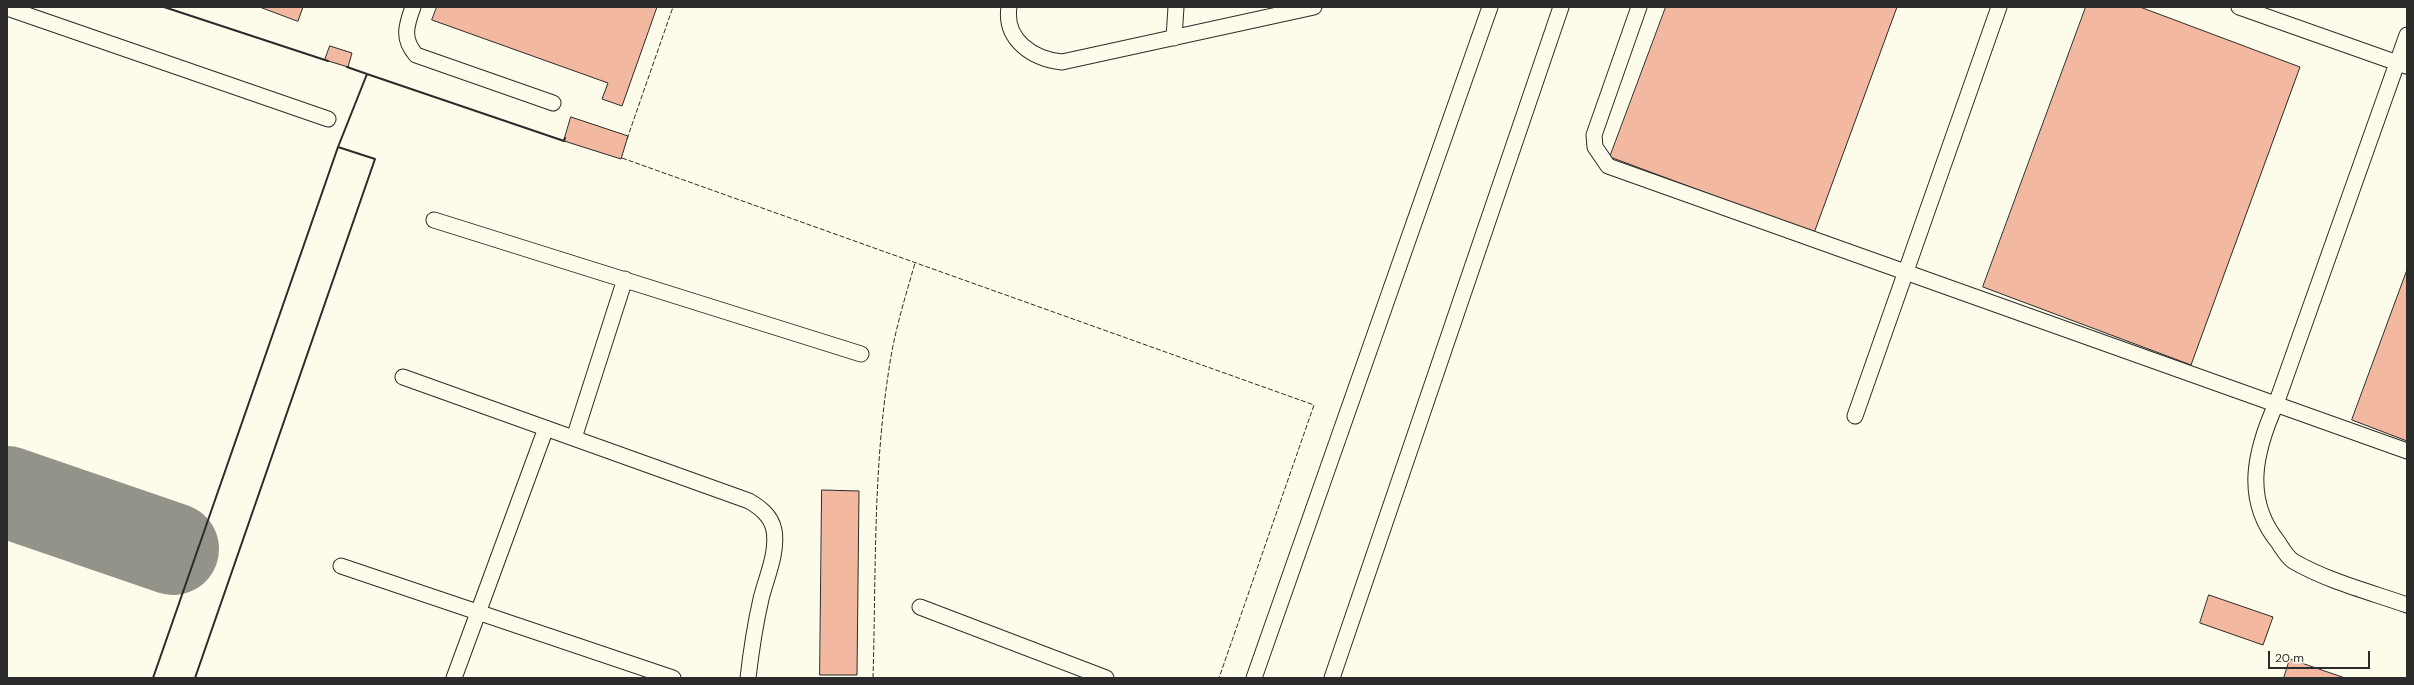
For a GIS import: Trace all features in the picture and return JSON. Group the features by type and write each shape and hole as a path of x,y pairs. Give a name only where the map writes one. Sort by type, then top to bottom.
{"lane":[{"path":"412,7 406,25 405,36 409,46 416,55 553,103"},
{"path":"1009,7 1010,25 1016,38 1036,56 1048,61 1062,62 1314,7"},
{"path":"1174,38 1176,7"},
{"path":"1254,678 1490,7"},
{"path":"1332,678 1562,7"},
{"path":"1639,7 1594,135 1595,147 1608,166 2407,451"},
{"path":"1855,416 1999,7"},
{"path":"2239,7 2402,64"},
{"path":"7,8 328,119"},
{"path":"2407,35 2402,64 2276,404 2264,430 2255,464 2258,500 2270,532 2292,560 2320,573 2407,605"},
{"path":"434,220 860,354"},
{"path":"574,438 625,279"},
{"path":"403,377 749,501 760,507 769,517 774,529 775,542 761,600 748,678"},
{"path":"454,678 546,428"},
{"path":"341,566 673,678"},
{"path":"920,607 1106,678"}],"building":[{"path":"260,7 303,7 298,21"},
{"path":"437,7 657,7 622,106 602,99 608,83 432,20"},
{"path":"1666,7 1897,7 1814,233 1610,157"},
{"path":"2086,7 2140,7 2300,67 2191,365 1983,287"},
{"path":"330,46 352,53 348,67 325,60"},
{"path":"571,117 628,136 621,159 564,141"},
{"path":"2407,270 2407,441 2352,420"},
{"path":"822,490 859,491 857,675 820,675"},
{"path":"2209,595 2273,617 2263,645 2200,623"},
{"path":"2290,659 2345,678 2284,678"}],"taxiway":[{"path":"7,492 173,549"}],"fence":[{"path":"627,139 673,7"},
{"path":"622,158 1314,405 1219,678"},
{"path":"873,678 876,523 880,446 889,369 894,342 915,263"}],"wall":[{"path":"164,7 328,61"},
{"path":"347,67 367,74"},
{"path":"153,678 338,147 367,74 564,141 565,138"},
{"path":"195,678 375,159 338,147"}]}
